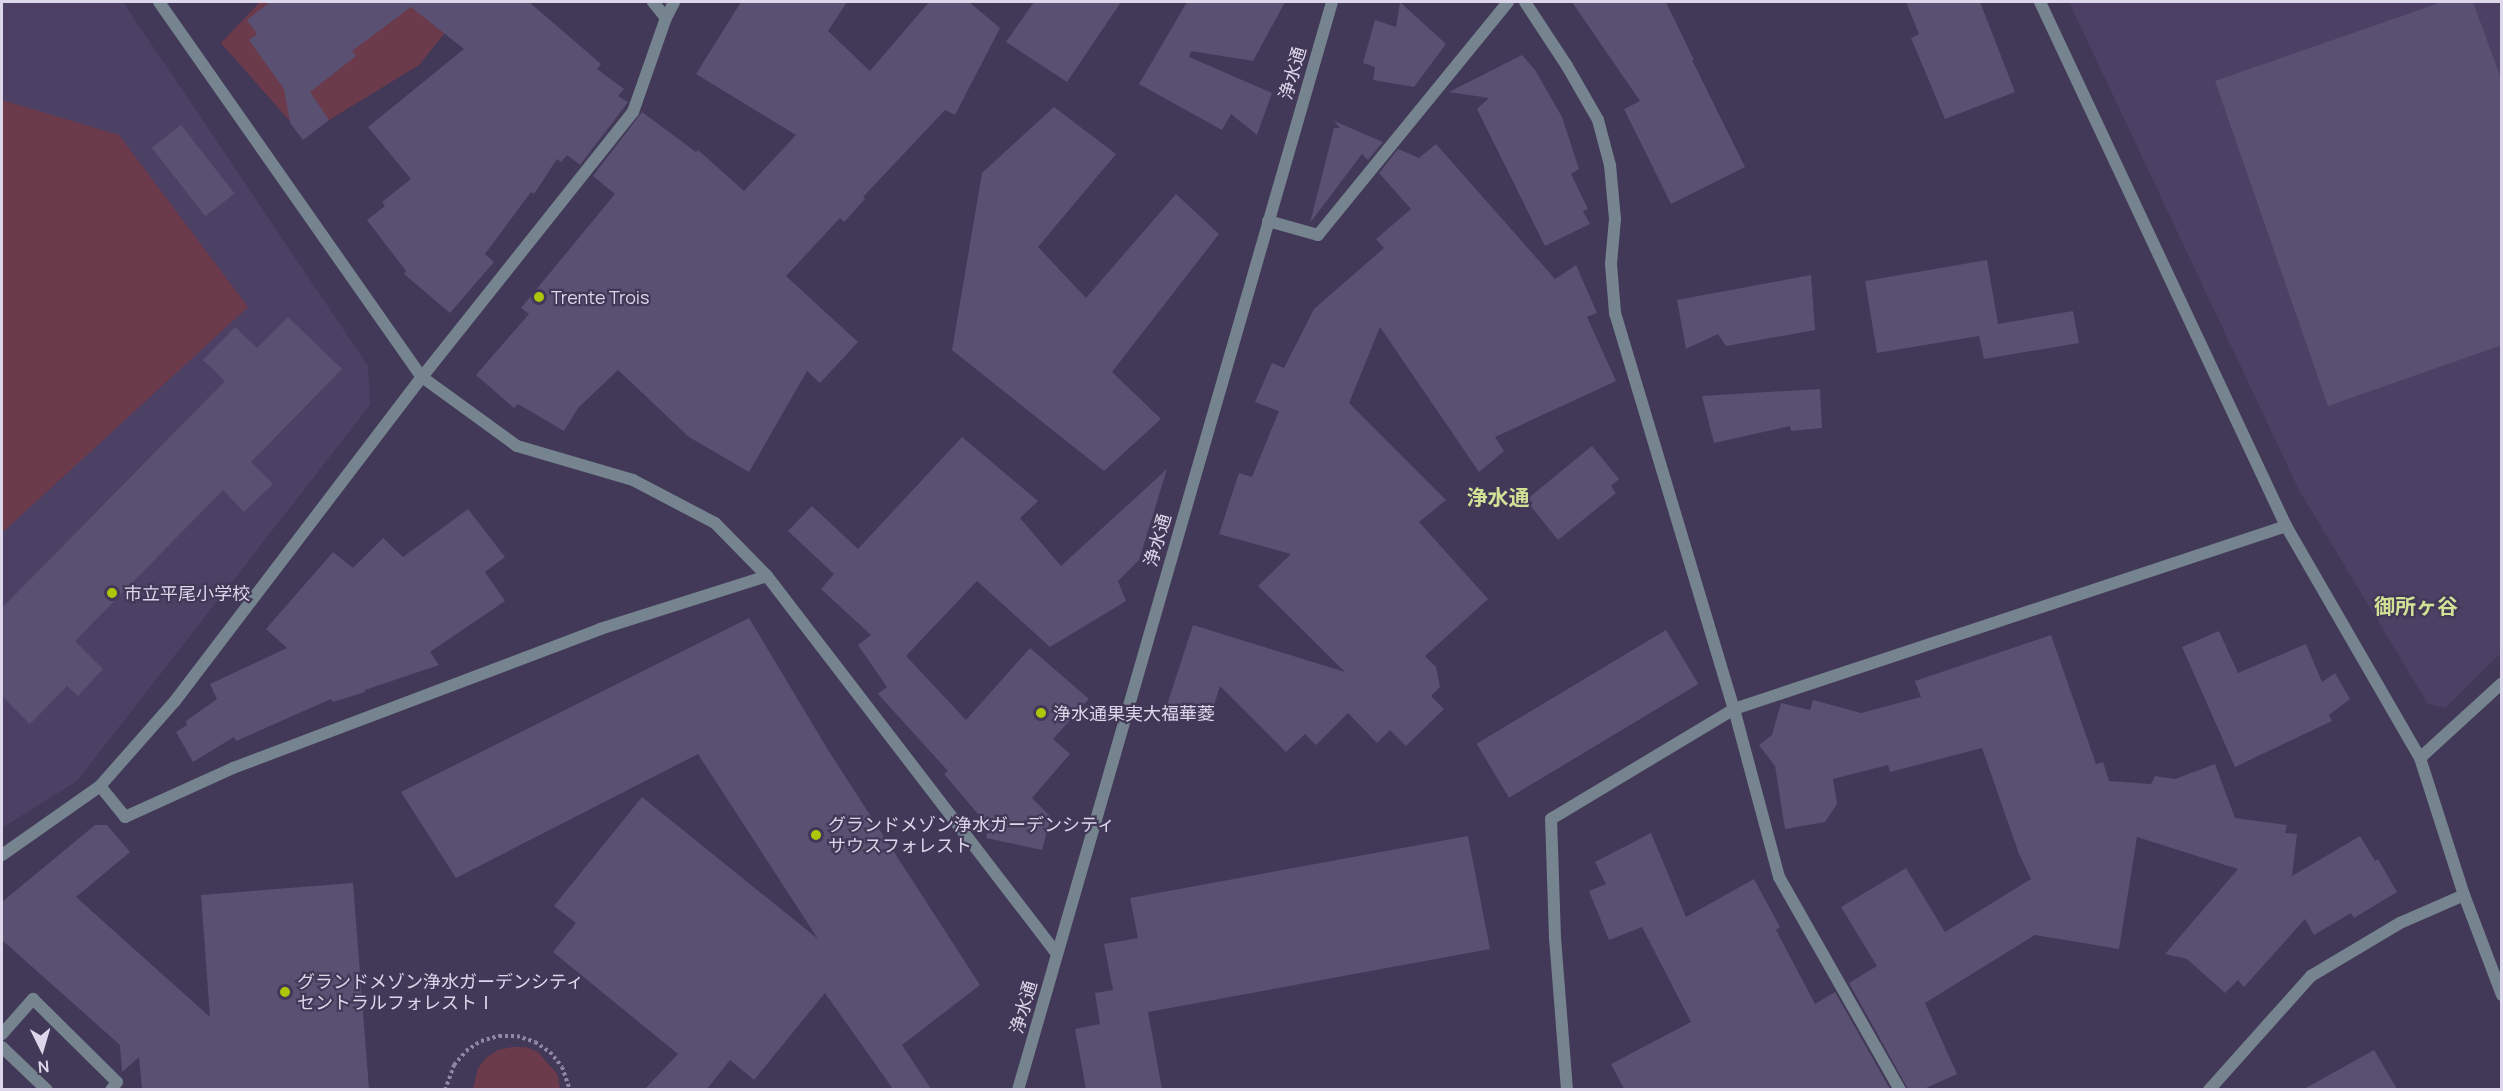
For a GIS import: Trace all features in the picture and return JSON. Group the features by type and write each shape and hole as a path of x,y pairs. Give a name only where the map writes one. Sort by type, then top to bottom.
{"street":[{"path":"159,2 422,377 517,446 633,480 715,524 767,576 1057,954"},
{"path":"653,2 666,18"},
{"path":"2,855 100,786 175,702 422,377 633,112 666,18 674,2"},
{"name":"浄水通","path":"1018,1089 1332,2"},
{"path":"1268,221 1318,235 1508,2"},
{"path":"1525,2 1567,66 1598,120 1610,165 1615,219 1611,264 1615,313 1734,709 1779,877 1900,1089"},
{"path":"2040,2 2286,526 2420,758 2464,895 2502,995"},
{"path":"1567,1089 1556,938 1551,819 1734,709 2286,526"},
{"path":"100,786 125,817 233,768 600,629 767,576"},
{"path":"2420,758 2502,682"},
{"path":"2209,1089 2311,976 2400,923 2464,895"},
{"path":"2,1034 33,999 117,1082 111,1089"},
{"path":"2,1047 47,1089"}],"path":[{"path":"446,1089 454,1065 466,1051 481,1041 508,1036 535,1042 550,1052 562,1067 570,1089"}],"shaded area":[{"name":"市立平尾小学校","path":"2,2 123,2 368,366 370,405 77,781 2,828"},
{"path":"260,2 470,2 419,65 303,136 221,43"},
{"path":"2069,2 2501,2 2501,653 2445,708 2428,704 2299,490"},
{"path":"2,100 119,135 248,307 2,533"},
{"path":"526,1047 538,1052 558,1075 560,1089 473,1089 478,1068 487,1057 498,1050"}],"building":[{"path":"270,2 529,2 601,64 597,69 624,89 618,96 628,102 580,165 567,155 561,162 557,159 534,194 531,192 485,254 494,262 450,313 404,274 406,271 367,220 385,206 382,202 411,179 368,127 464,49 411,7 352,51 356,56 310,92 329,120 303,140 290,123 284,89 249,40 257,34 247,20"},
{"path":"741,2 847,2 828,31 870,71 929,2 969,2 1000,28 955,115 945,110 863,197 865,199 844,222 840,218 786,276 858,342 820,383 807,371 749,472 689,437 618,370 578,408 564,431 518,404 514,408 476,375 529,314 521,308 615,194 593,176 642,112 696,152 698,150 744,191 796,135 696,74"},
{"path":"1034,2 1121,2 1067,82 1006,42"},
{"path":"1187,2 1285,2 1253,61 1191,51 1189,57 1272,93 1257,135 1231,114 1222,130 1139,84"},
{"path":"1400,2 1446,44 1414,87 1373,80 1375,67 1363,63 1375,20 1396,27"},
{"path":"1572,2 1666,2 1745,167 1671,204 1624,109 1640,101"},
{"path":"1906,2 1980,2 2015,92 1945,119 1911,38 1919,34"},
{"path":"2442,2 2473,2 2502,81 2502,345 2328,406 2215,81"},
{"path":"1522,55 1535,70 1562,117 1579,169 1571,174 1588,209 1583,211 1590,224 1545,246 1477,109 1489,98 1449,92"},
{"path":"1054,107 1116,154 1038,247 1086,298 1176,194 1219,234 1112,372 1161,419 1104,471 952,350 982,173"},
{"path":"1334,121 1383,142 1368,160 1362,154 1310,223 1334,128 1340,128"},
{"path":"181,125 235,194 205,216 152,148"},
{"path":"1436,144 1555,279 1576,265 1597,313 1587,317 1616,381 1495,437 1504,451 1479,472 1380,327 1349,403 1446,500 1419,522 1488,599 1425,656 1436,667 1440,687 1431,696 1444,709 1406,746 1390,730 1377,743 1348,713 1316,745 1305,734 1286,752 1220,686 1210,718 1167,705 1193,625 1345,672 1258,586 1291,554 1219,534 1239,473 1252,477 1279,411 1255,402 1272,363 1284,368 1314,309 1384,248 1376,239 1411,209 1379,173 1398,149 1419,158"},
{"path":"1987,260 1998,324 2073,311 2079,343 1984,359 1979,336 1877,353 1865,281"},
{"path":"1811,275 1815,330 1726,346 1718,334 1686,349 1677,300"},
{"path":"288,317 342,369 251,462 273,484 244,512 223,490 75,641 103,669 78,696 67,686 30,724 2,696 2,608 225,381 203,360 235,327 257,348"},
{"path":"1820,389 1822,428 1791,431 1790,426 1714,443 1702,396"},
{"path":"962,437 1038,501 1020,518 1061,566 1167,469 1139,560 1118,581 1126,601 1050,647 977,581 906,656 966,720 1030,648 1089,699 1053,739 1070,754 1032,798 1051,817 1042,850 986,838 989,827 944,774 948,771 878,694 887,687 858,645 871,635 821,589 834,574 788,531 812,506 858,549"},
{"path":"1592,446 1619,479 1611,486 1616,493 1558,540 1526,500"},
{"path":"468,509 505,557 485,572 505,601 430,652 439,665 365,690 365,692 333,702 331,699 236,741 234,737 193,762 176,732 187,725 186,721 217,699 210,684 287,648 266,629 333,552 353,568 383,538 403,557"},
{"name":"グランドメゾン浄水ガーデンシティ サウスフォレスト","path":"749,618 828,750 980,985 902,1045 931,1089 893,1089 825,993 754,1080 730,1060 707,1089 645,1089 678,1054 553,952 576,923 554,906 642,797 818,939 698,754 456,878 401,792"},
{"path":"1666,630 1698,684 1509,798 1477,744"},
{"path":"2219,631 2238,673 2306,644 2322,682 2335,673 2350,699 2329,715 2332,721 2235,767 2182,647"},
{"path":"2051,635 2096,764 2103,762 2109,781 2151,784 2155,776 2175,779 2215,764 2235,818 2287,825 2285,833 2297,834 2292,876 2360,836 2375,861 2378,859 2397,892 2354,918 2351,913 2314,935 2305,919 2244,987 2238,980 2225,993 2187,959 2165,954 2238,869 2137,837 2119,949 2035,935 1925,1003 1957,1074 1924,1089 1908,1089 1849,983 1877,966 1841,907 1906,868 1945,932 2031,879 2019,854 1982,748 1890,772 1888,765 1833,779 1837,804 1825,822 1785,829 1775,766 1759,745 1772,735 1781,703 1810,710 1813,700 1861,713 1921,697 1915,681"},
{"path":"95,825 107,825 130,852 76,897 210,1017 201,895 353,883 369,1089 142,1089 139,1057 122,1072 120,1045 2,940 2,902"},
{"path":"1651,833 1686,917 1754,879 1780,927 1776,930 1815,1004 1835,992 1890,1089 1624,1089 1611,1064 1691,1022 1642,927 1609,940 1589,891 1606,884 1595,862"},
{"path":"1468,836 1490,949 1148,1012 1162,1089 1086,1089 1075,1029 1100,1024 1095,993 1113,990 1104,944 1138,938 1130,898"},
{"path":"2374,1050 2397,1089 2304,1089"}],"place":[{"name":"Trente Trois","path":"539,297"},
{"name":"市立平尾小学校","path":"112,593"},
{"name":"浄水通果実大福華菱","path":"1041,713"},
{"name":"グランドメゾン浄水ガーデンシティ サウスフォレスト","path":"816,835"},
{"name":"グランドメゾン浄水ガーデンシティ セントラルフォレストⅠ","path":"285,992"}],"district":[{"name":"浄水通","path":"1498,497"},
{"name":"御所ヶ谷","path":"2416,606"}]}
